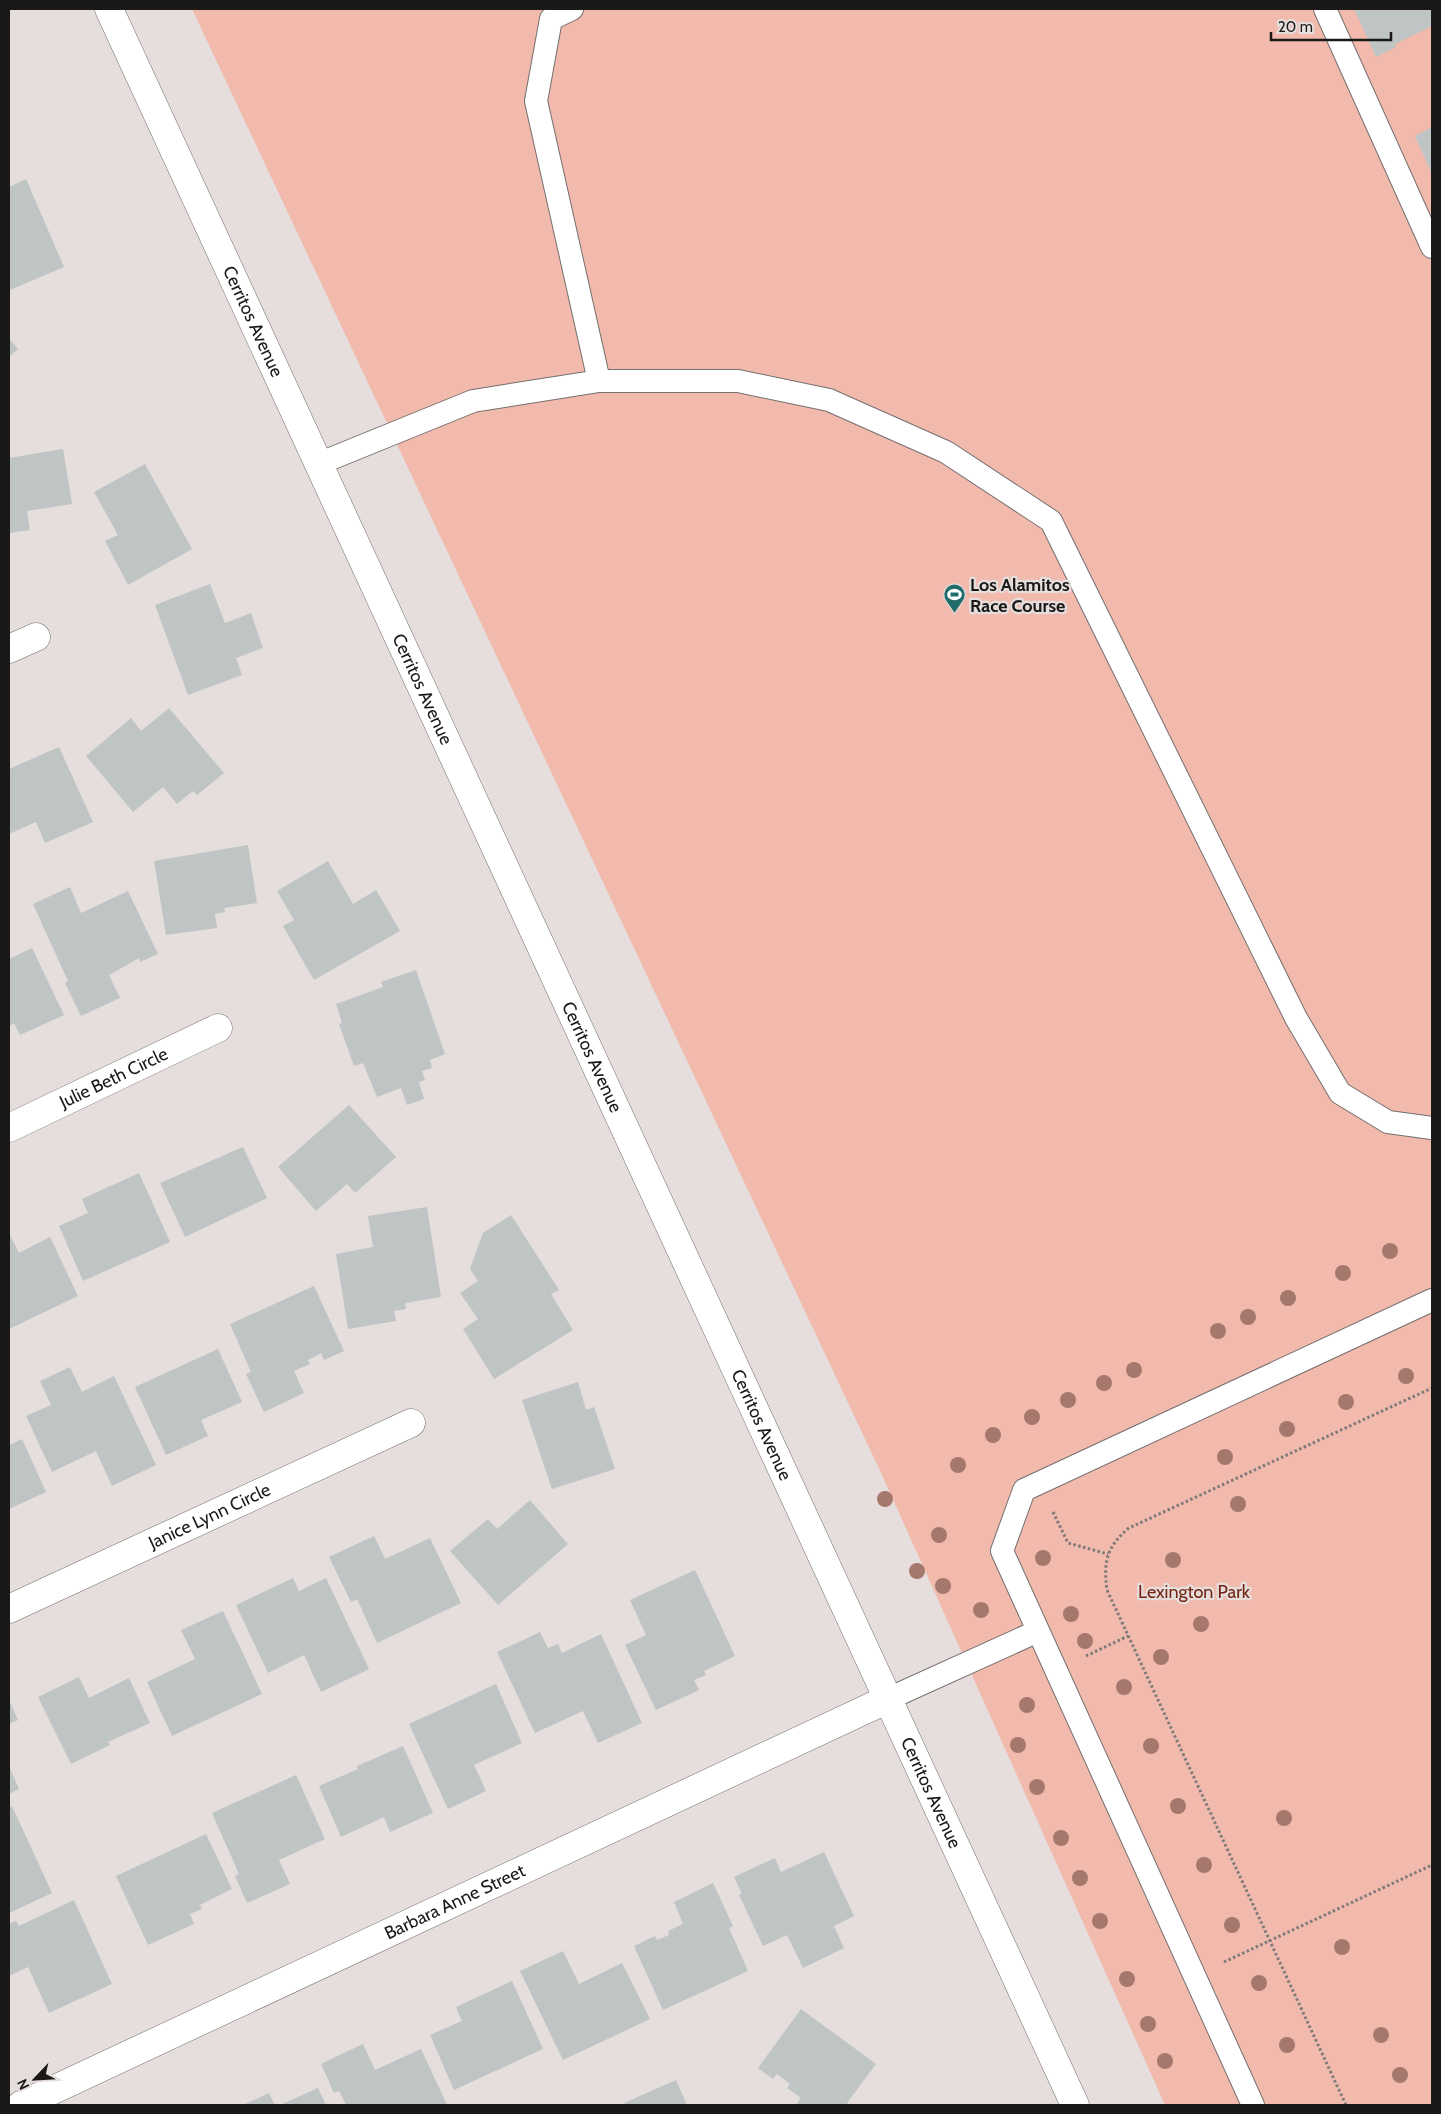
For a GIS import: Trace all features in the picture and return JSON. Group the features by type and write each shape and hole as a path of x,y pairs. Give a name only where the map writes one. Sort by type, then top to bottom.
{"main road":[{"name":"Cerritos Avenue","path":"109,9 1075,2105"},
{"path":"9,649 36,637"},
{"name":"Julie Beth Circle","path":"9,1128 218,1028"},
{"name":"Janice Lynn Circle","path":"9,1609 410,1423"},
{"name":"Barbara Anne Street","path":"21,2105 888,1699"}],"lane":[{"path":"572,9 551,19 536,101 599,381"},
{"path":"1325,9 1432,247"},
{"path":"318,464 473,401 599,381 738,381 829,400 946,452 1051,521 1296,1018 1340,1093 1388,1122 1432,1128"},
{"path":"1253,2105 1002,1551 1024,1490 1432,1300"},
{"path":"888,1699 1038,1631"}],"path":[{"path":"1346,2105 1106,1590 1104,1573 1108,1554 1116,1539 1129,1528 1432,1388"},
{"path":"1039,1482 1068,1543 1108,1554"},
{"path":"1056,1670 1128,1636"},
{"path":"1194,1976 1432,1865"}],"green space":[{"name":"Los Alamitos Race Course","path":"192,9 1432,9 1432,2105 1165,2105 882,1475"}],"building":[{"path":"1354,9 1432,9 1432,26 1395,44 1396,47 1376,57"},
{"path":"1432,127 1432,174 1415,136"},
{"path":"26,179 64,267 10,290 9,187"},
{"path":"9,338 18,349 9,357"},
{"path":"63,449 72,504 27,511 30,530 9,533 9,458"},
{"path":"145,464 192,549 128,585 105,541 118,535 94,492"},
{"path":"210,584 225,623 251,613 263,648 236,658 242,675 188,695 155,605"},
{"path":"169,708 224,773 197,795 193,791 177,804 163,787 133,812 86,756 131,718 141,731"},
{"path":"59,747 93,822 45,843 36,822 9,834 9,769"},
{"path":"248,845 257,903 224,908 225,912 215,914 217,928 166,935 154,861"},
{"path":"328,861 353,904 376,890 400,931 314,980 283,926 294,920 277,891"},
{"path":"70,887 81,913 128,891 158,954 140,962 139,958 109,975 120,998 81,1016 65,983 68,981 33,904"},
{"path":"32,948 64,1015 20,1035 14,1023 9,1026 9,959"},
{"path":"416,970 445,1054 430,1060 432,1068 422,1071 425,1080 419,1082 424,1099 407,1105 401,1088 377,1097 363,1063 354,1066 339,1024 342,1023 336,1004 383,987 381,982"},
{"path":"349,1105 396,1157 355,1193 347,1184 316,1211 278,1167"},
{"path":"243,1147 267,1198 185,1237 160,1183"},
{"path":"139,1173 170,1242 83,1281 59,1226 88,1213 82,1199"},
{"path":"427,1207 441,1297 405,1303 406,1309 394,1311 396,1321 348,1329 336,1254 373,1247 368,1216"},
{"path":"511,1215 559,1290 551,1294 573,1330 494,1379 463,1329 478,1319 460,1293 478,1281 470,1269 483,1233"},
{"path":"9,1235 19,1253 50,1237 78,1296 9,1329"},
{"path":"314,1286 344,1351 324,1360 321,1353 308,1360 310,1364 294,1371 304,1393 264,1412 246,1374 251,1372 230,1324"},
{"path":"218,1349 242,1402 201,1420 208,1436 166,1455 135,1387"},
{"path":"70,1367 82,1392 114,1376 156,1465 112,1486 96,1451 52,1472 26,1416 51,1405 40,1381"},
{"path":"578,1382 586,1410 594,1407 615,1469 552,1489 522,1400"},
{"path":"22,1439 46,1492 9,1509 9,1445"},
{"path":"530,1500 568,1544 498,1605 450,1551 488,1519 497,1529"},
{"path":"374,1536 385,1559 430,1538 461,1603 377,1643 357,1599 351,1602 329,1557"},
{"path":"695,1570 735,1656 704,1671 706,1675 694,1680 699,1690 656,1710 625,1645 646,1635 630,1600"},
{"path":"293,1578 299,1591 326,1578 369,1669 321,1692 304,1655 268,1673 236,1605"},
{"path":"223,1611 262,1694 172,1736 147,1682 195,1659 181,1630"},
{"path":"540,1632 548,1648 558,1644 562,1653 601,1634 642,1723 598,1743 583,1711 535,1733 497,1652"},
{"path":"79,1677 89,1698 129,1678 150,1723 108,1742 110,1745 71,1764 38,1697"},
{"path":"496,1684 522,1743 474,1765 486,1791 448,1809 409,1724"},
{"path":"9,1700 18,1720 9,1724"},
{"path":"403,1746 433,1813 390,1832 384,1817 341,1837 319,1786 358,1769 357,1766"},
{"path":"9,1766 19,1789 9,1794"},
{"path":"296,1775 325,1839 279,1860 290,1884 247,1903 235,1876 239,1874 212,1813"},
{"path":"12,1806 52,1893 9,1913 9,1808"},
{"path":"206,1834 232,1889 200,1905 202,1909 190,1914 194,1924 148,1945 116,1876"},
{"path":"824,1852 854,1916 834,1926 844,1948 803,1968 787,1935 763,1946 739,1895 742,1894 734,1877 775,1858 781,1872"},
{"path":"713,1883 733,1926 729,1928 748,1971 663,2010 634,1946 655,1936 657,1940 669,1935 668,1931 683,1924 674,1902"},
{"path":"74,1900 112,1984 49,2013 28,1967 9,1976 9,1924 16,1921 19,1926"},
{"path":"563,1951 579,1984 622,1963 650,2019 563,2060 520,1971"},
{"path":"512,1981 543,2049 454,2090 430,2035 462,2021 456,2007"},
{"path":"801,2009 876,2064 847,2103 850,2105 796,2105 801,2098 787,2088 790,2084 777,2074 773,2079 758,2068"},
{"path":"363,2044 375,2070 421,2049 447,2105 346,2105 339,2091 334,2093 321,2064"},
{"path":"676,2080 687,2105 625,2105 624,2103"},
{"path":"318,2088 326,2105 280,2105"},
{"path":"269,2093 275,2105 243,2105"}],"place":[{"name":"Los Alamitos Race Course","path":"954,614"}],"park label":[{"name":"Lexington Park","path":"1194,1592"}]}
